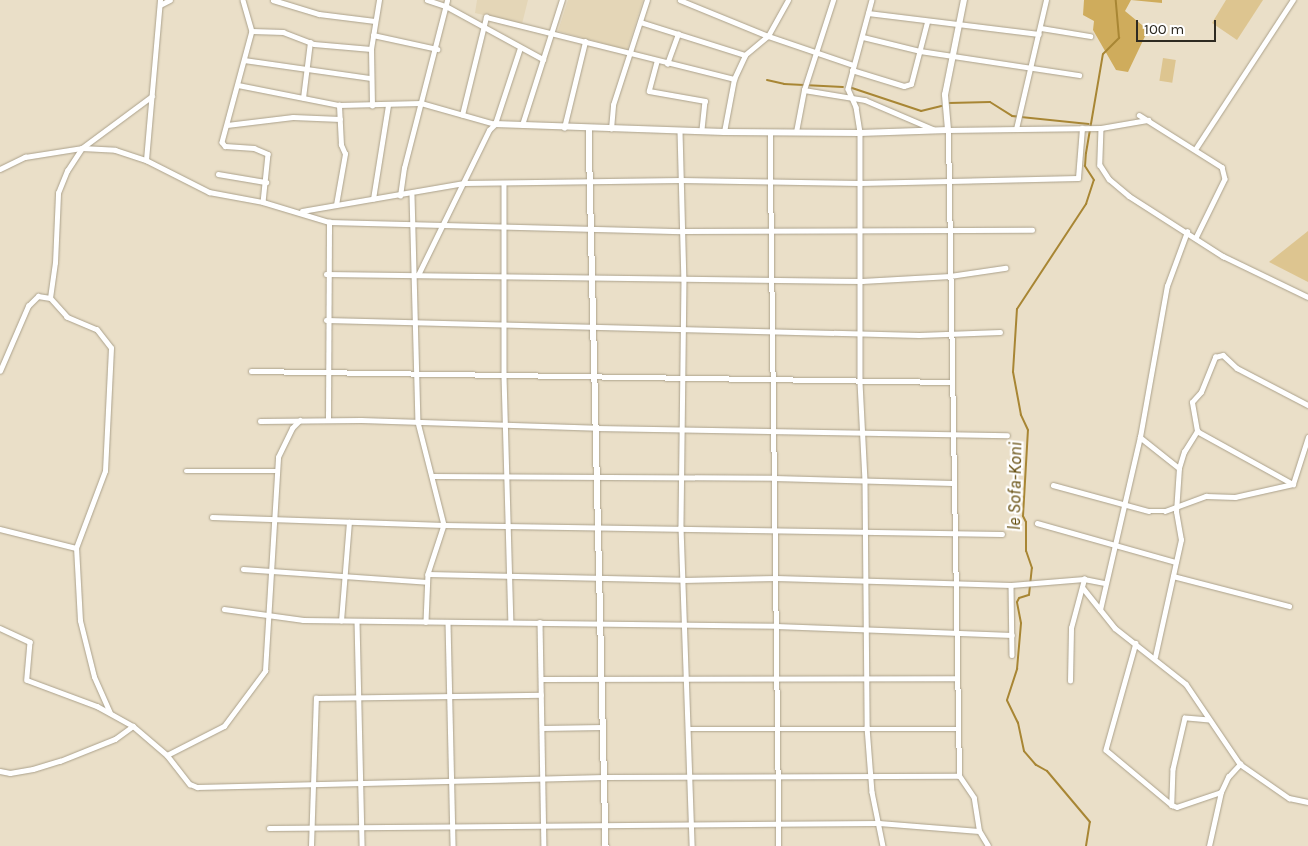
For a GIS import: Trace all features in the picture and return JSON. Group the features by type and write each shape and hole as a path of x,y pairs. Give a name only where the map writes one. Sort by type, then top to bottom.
{"street":[{"path":"146,160 160,3 170,0"},
{"path":"243,0 252,31 222,142 225,146 254,148 268,154 263,202"},
{"path":"274,0 319,14 374,22"},
{"path":"372,106 371,49 374,22 380,0"},
{"path":"427,0 446,6 543,59"},
{"path":"400,196 447,0"},
{"path":"522,125 562,0"},
{"path":"611,129 613,105 647,0"},
{"path":"680,0 852,68 908,86 928,22"},
{"path":"724,132 734,79 745,55 768,36 788,0"},
{"path":"796,132 807,81 833,0"},
{"path":"872,0 852,68 848,89 856,107 860,133 859,230 862,281 860,382 866,530 864,580 867,727 871,775 883,846"},
{"path":"964,0 945,95 951,230 950,382 955,584 954,632 959,776 974,798 981,838 988,846"},
{"path":"1016,129 1046,0"},
{"path":"1196,148 1293,0"},
{"path":"868,13 959,27 1039,34"},
{"path":"462,115 486,17 657,62 734,79"},
{"path":"640,22 745,55"},
{"path":"1041,28 1090,36"},
{"path":"252,31 284,32 310,42 371,49"},
{"path":"667,64 678,34"},
{"path":"373,35 437,48"},
{"path":"862,37 920,51 1079,74"},
{"path":"303,98 310,42"},
{"path":"564,128 585,42"},
{"path":"415,275 443,227 489,130 495,124 520,48"},
{"path":"244,60 371,78"},
{"path":"657,62 649,91 705,101 702,131"},
{"path":"238,85 339,105 372,106 421,103 495,124 589,129 860,133 1101,128 1148,120"},
{"path":"805,89 865,100 935,130"},
{"path":"50,298 55,263 58,193 67,170 82,148 152,96"},
{"path":"336,205 345,154 341,145 339,105"},
{"path":"374,199 388,105"},
{"path":"1139,115 1196,148 1222,167 1226,177 1196,238"},
{"path":"227,125 293,117 340,119"},
{"path":"300,212 374,199 412,195 464,184 681,180 860,183 1078,178 1082,128"},
{"path":"1101,128 1100,165 1109,179 1223,256 1308,297"},
{"path":"589,129 606,846"},
{"path":"680,131 684,279 684,476 681,527 692,778 692,846"},
{"path":"770,132 772,380 780,778 779,846"},
{"path":"0,169 25,157 82,148 115,150 146,160 209,192 263,202 329,222 412,224 443,227 592,230 771,232 1032,230"},
{"path":"218,174 266,182"},
{"path":"504,183 504,376 511,622"},
{"path":"412,195 415,275 413,323 418,422 444,525 428,574 426,622"},
{"path":"328,420 326,274 329,222"},
{"path":"1100,610 1140,437 1167,286 1187,232"},
{"path":"326,274 862,281 950,276 1005,268"},
{"path":"0,371 28,306 38,296 50,298 67,317 97,330 111,348 105,471 76,548 80,620 94,677 110,713"},
{"path":"326,320 683,330 772,329 951,334 1000,332"},
{"path":"1155,657 1181,540 1176,506 1180,468 1184,452 1197,431 1192,402 1219,356 1226,356 1237,368 1308,405"},
{"path":"251,371 327,371 595,378 950,382"},
{"path":"167,755 224,726 240,709 265,671 278,457 285,442 300,420"},
{"path":"260,421 328,420 596,428 773,429 1008,435"},
{"path":"1197,431 1293,484"},
{"path":"1140,437 1180,468"},
{"path":"1293,484 1308,437"},
{"path":"186,471 277,471"},
{"path":"432,476 684,476 952,483"},
{"path":"1053,485 1149,511 1176,506 1206,496 1235,497 1293,484"},
{"path":"212,517 444,525 598,525 1002,534"},
{"path":"342,621 349,522"},
{"path":"1037,523 1176,562"},
{"path":"0,528 76,548"},
{"path":"243,569 427,582"},
{"path":"428,574 600,576 683,580 776,578 1011,585 1084,579 1105,583"},
{"path":"1173,576 1289,606"},
{"path":"1070,681 1071,628 1084,579"},
{"path":"1011,585 1012,655"},
{"path":"1083,588 1100,610 1136,643 1186,684 1240,764 1289,798 1308,802"},
{"path":"224,610 342,621 776,626 1012,635"},
{"path":"357,621 362,846"},
{"path":"448,622 453,846"},
{"path":"540,622 544,846"},
{"path":"0,628 30,642 27,680 110,713 133,726 167,755 190,784 197,787 604,777 959,776"},
{"path":"1136,643 1106,750 1178,808 1221,792"},
{"path":"541,679 956,678"},
{"path":"312,846 316,698 541,695"},
{"path":"1172,805 1173,769 1185,718 1209,720"},
{"path":"0,771 10,773 33,770 60,761 115,739 133,726"},
{"path":"542,728 603,727"},
{"path":"690,729 867,727 958,729"},
{"path":"1209,846 1221,792 1228,777 1240,764"},
{"path":"269,828 452,825 605,827 879,824 979,831"},
{"path":"978,846 981,838"}],"shaded area":[{"path":"477,0 528,0 522,24 475,13"},
{"path":"568,0 643,0 627,50 558,31"},
{"path":"1084,0 1131,0 1125,11 1148,30 1128,72 1116,70 1093,30 1094,21 1083,15"},
{"path":"1131,0 1162,0 1162,3"},
{"path":"1226,0 1263,0 1237,40 1212,23"},
{"path":"1163,58 1176,60 1172,83 1159,81"},
{"path":"1308,231 1308,282 1269,262"}],"waterway":[{"name":"le Sofa-Koni","path":"1086,846 1090,822 1047,771 1036,765 1024,751 1018,723 1007,700 1017,669 1021,623 1017,602 1019,598 1029,595 1032,568 1026,551 1026,522 1023,516 1028,430 1021,415 1013,372 1017,309 1086,204 1094,180 1085,166 1086,153 1103,54 1119,38 1116,0"},
{"path":"767,80 784,84 843,87"},
{"path":"852,88 921,111 941,106"},
{"path":"949,103 990,102 1012,116 1089,124"}]}
